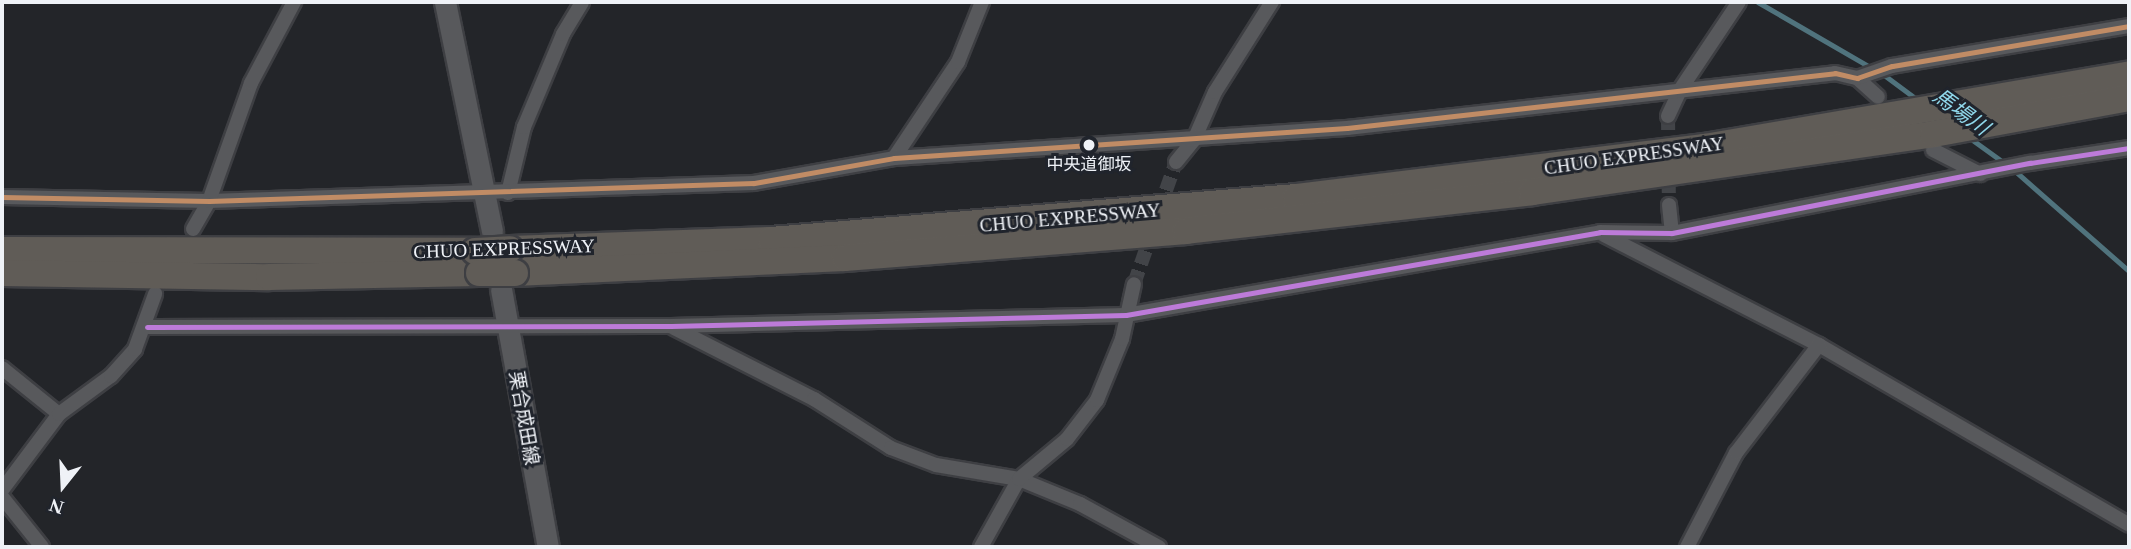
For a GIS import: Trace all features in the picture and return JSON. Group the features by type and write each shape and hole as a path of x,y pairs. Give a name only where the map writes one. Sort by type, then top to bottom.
{"highway":[{"name":"CHUO EXPRESSWAY","path":"2,273 269,277 1190,208 1556,167 1956,107 2129,74"},
{"name":"CHUO EXPRESSWAY","path":"2,250 495,261 845,258 1172,232 1532,192 1933,142 1979,126 2129,98"}],"main road":[{"name":"栗合成田線","path":"445,2 548,547"}],"street":[{"path":"193,229 209,201 251,83 294,2"},
{"path":"508,193 524,127 563,34 582,2"},
{"path":"894,158 958,62 982,2"},
{"path":"1176,162 1194,139 1215,92 1272,2"},
{"path":"1668,116 1680,90 1734,3"},
{"path":"2,197 209,201 754,183 894,158 1194,139 1481,115 1835,73 1862,76 1886,68 2129,26"},
{"path":"1862,76 1878,96"},
{"path":"1933,142 1980,174"},
{"path":"146,327 507,324 671,326 1126,315 1600,232 1672,233 2021,165 2129,148"},
{"path":"1669,205 1672,233"},
{"path":"1600,232 1819,345 2129,525"},
{"path":"981,547 1019,478 1067,439 1097,400 1122,340 1133,284"},
{"path":"2,490 59,414 111,376 135,349 146,327 155,294"},
{"path":"671,326 758,369 891,449 936,465 1019,478 1080,504 1160,547"},
{"path":"1687,547 1736,453 1819,345"},
{"path":"2,368 59,414"},
{"path":"2,497 42,547"}],"waterway":[{"name":"馬場川","path":"1758,2 1872,68"},
{"name":"馬場川","path":"1883,74 1918,100"},
{"name":"馬場川","path":"1970,138 2006,164"},
{"name":"馬場川","path":"2013,169 2129,271"}],"tunnel":[{"path":"1668,116 1669,205"},
{"path":"1159,210 1176,162"},
{"path":"1134,284 1153,229"}],"transit line":[{"path":"2,197 209,201 754,183 894,158 1347,128 1835,73 1857,78 1892,66 2129,26"},
{"path":"147,327 671,326 1126,315 1600,232 1672,233 2030,163 2129,148"}],"place":[{"name":"中央道御坂","path":"1089,145"}]}
